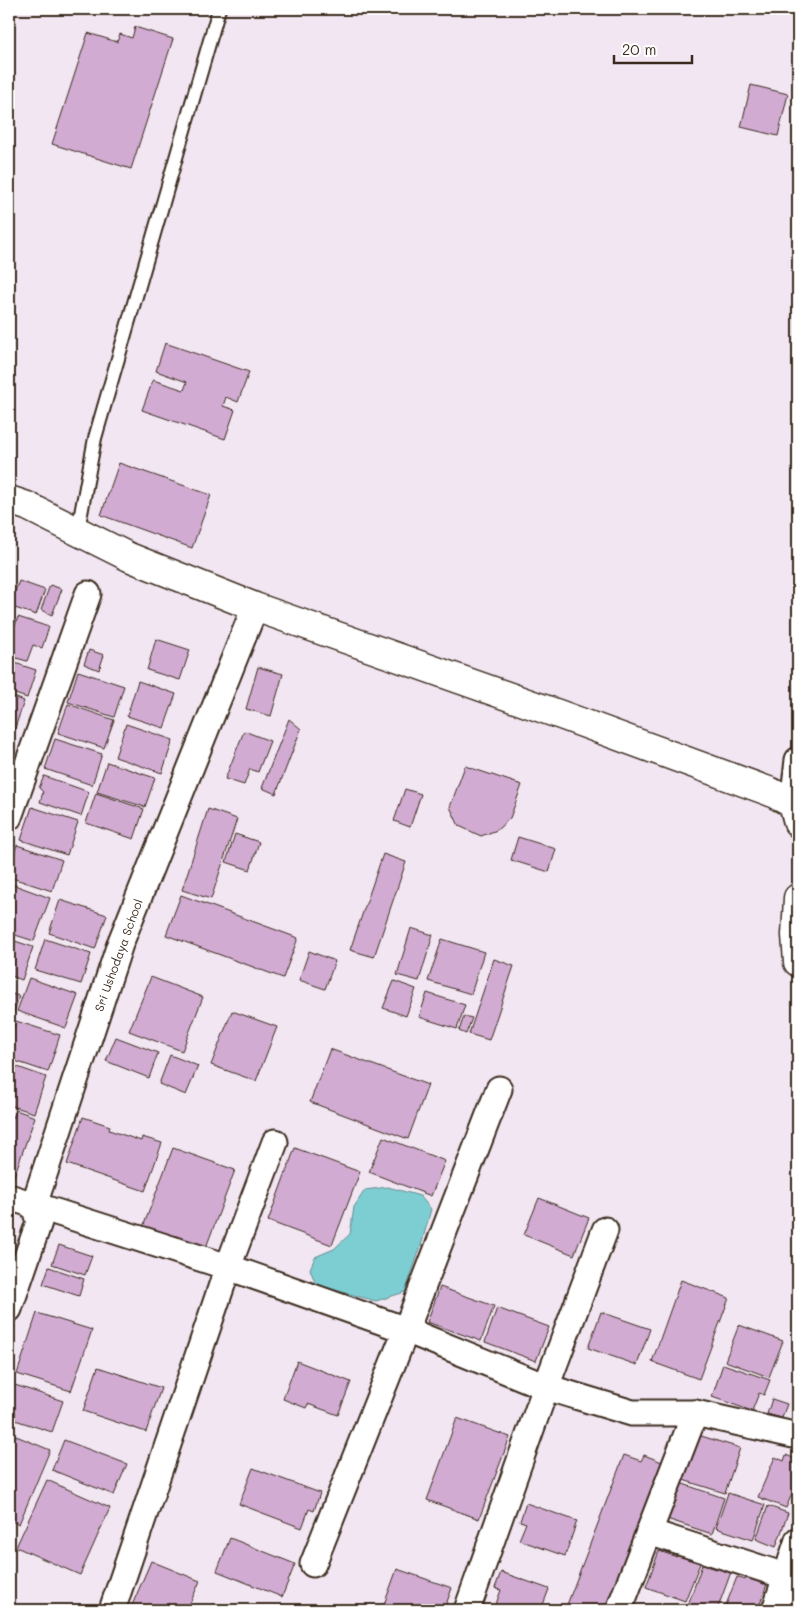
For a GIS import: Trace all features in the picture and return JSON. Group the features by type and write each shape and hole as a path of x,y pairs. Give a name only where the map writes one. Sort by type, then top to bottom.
{"street":[{"path":"9,500 27,506 78,530 129,557 255,606 762,788 771,792 795,813"},
{"path":"9,817 88,594"},
{"name":"Sri Ushodaya School","path":"9,1308 39,1222 34,1205 120,944 255,606"},
{"path":"795,813 798,760"},
{"path":"798,898 796,934 798,962"},
{"path":"313,1564 499,1089"},
{"path":"112,1610 228,1267 275,1142"},
{"path":"9,1196 228,1267 406,1330 546,1387 632,1412 694,1413 798,1436"},
{"path":"467,1610 546,1387 605,1230"},
{"path":"619,1610 694,1413"},
{"path":"650,1532 785,1576"},
{"path":"775,1610 798,1540"}],"lane":[{"path":"78,530 95,438 219,9"}],"water":[{"path":"388,1187 420,1196 431,1209 421,1246 405,1292 376,1301 316,1285 310,1269 315,1257 334,1249 350,1234 354,1207 365,1190"}],"building":[{"path":"135,27 173,39 131,169 52,144 88,33 117,42 120,34 132,38"},
{"path":"751,85 788,94 778,136 741,127"},
{"path":"165,343 249,372 238,402 226,397 223,406 235,410 225,439 142,410 153,380 184,390 187,382 156,371"},
{"path":"119,463 211,495 192,548 101,515"},
{"path":"19,581 45,590 36,615 9,606"},
{"path":"50,585 62,589 52,615 41,610"},
{"path":"18,617 49,627 42,648 33,645 27,661 9,656 9,626 14,628"},
{"path":"156,639 190,650 180,680 147,670"},
{"path":"89,650 104,655 99,670 84,664"},
{"path":"9,661 36,670 27,698 9,692"},
{"path":"258,667 283,674 271,716 246,709"},
{"path":"78,671 124,686 114,717 68,702"},
{"path":"138,681 176,694 164,728 127,716"},
{"path":"9,695 24,701 14,731 9,729"},
{"path":"68,704 114,720 104,748 58,733"},
{"path":"289,719 301,729 276,794 262,788"},
{"path":"126,724 173,740 162,773 115,757"},
{"path":"244,731 270,741 258,772 250,769 244,785 225,779"},
{"path":"55,739 102,754 92,785 45,769"},
{"path":"107,762 155,778 145,807 97,792"},
{"path":"465,766 522,785 510,818 497,830 481,836 459,826 450,807"},
{"path":"44,776 89,792 81,816 40,802 43,792 39,788"},
{"path":"405,789 421,794 410,827 394,821"},
{"path":"96,793 144,809 134,839 86,823"},
{"path":"32,807 78,822 67,855 21,840"},
{"path":"208,809 237,819 211,899 182,890"},
{"path":"235,834 259,842 250,870 226,862"},
{"path":"518,837 556,849 549,872 511,860"},
{"path":"17,845 62,860 52,891 9,877 9,869"},
{"path":"383,854 406,862 374,957 350,950"},
{"path":"9,883 50,898 34,941 9,933"},
{"path":"181,895 298,938 283,978 166,935"},
{"path":"60,900 107,915 95,949 49,933"},
{"path":"411,928 433,935 419,981 397,975"},
{"path":"9,939 33,947 22,980 9,975"},
{"path":"45,939 91,954 81,984 35,970"},
{"path":"442,939 484,952 471,994 428,981"},
{"path":"309,951 335,961 325,989 299,980"},
{"path":"494,959 514,966 489,1040 469,1034"},
{"path":"151,977 203,997 182,1051 129,1031"},
{"path":"29,978 78,995 66,1028 17,1011"},
{"path":"394,981 416,989 406,1016 383,1008"},
{"path":"9,993 19,996 10,1026 9,1025"},
{"path":"427,993 465,1005 457,1029 419,1017"},
{"path":"232,1011 277,1027 256,1081 211,1065"},
{"path":"464,1016 472,1018 466,1034 459,1031"},
{"path":"16,1021 60,1035 48,1072 9,1059 9,1042"},
{"path":"116,1037 158,1053 149,1078 106,1061"},
{"path":"330,1049 428,1085 408,1139 310,1102"},
{"path":"170,1055 198,1066 186,1095 159,1084"},
{"path":"9,1064 46,1077 34,1113 9,1105"},
{"path":"16,1110 35,1117 12,1182 9,1181 9,1115 14,1117"},
{"path":"83,1117 110,1126 109,1130 141,1141 142,1137 162,1143 145,1191 67,1164"},
{"path":"383,1137 445,1161 431,1196 369,1172"},
{"path":"173,1148 235,1170 205,1250 143,1227"},
{"path":"295,1148 360,1172 332,1245 268,1221"},
{"path":"539,1198 589,1218 574,1255 524,1235"},
{"path":"59,1245 92,1256 85,1275 52,1264"},
{"path":"49,1267 84,1279 79,1296 43,1284"},
{"path":"681,1280 729,1298 699,1379 652,1362"},
{"path":"440,1287 494,1306 481,1341 427,1322"},
{"path":"497,1308 549,1327 536,1361 485,1342"},
{"path":"601,1312 650,1329 637,1365 588,1348"},
{"path":"37,1313 92,1330 71,1391 17,1374"},
{"path":"739,1325 783,1341 769,1377 725,1361"},
{"path":"297,1361 351,1382 338,1415 308,1404 306,1408 283,1399"},
{"path":"723,1364 770,1380 764,1395 759,1393 752,1411 712,1397"},
{"path":"98,1367 161,1388 146,1432 83,1411"},
{"path":"9,1383 63,1401 52,1432 9,1418"},
{"path":"772,1399 787,1404 782,1418 767,1414"},
{"path":"457,1418 510,1437 479,1519 427,1500"},
{"path":"9,1433 50,1450 19,1524 9,1520"},
{"path":"698,1435 740,1448 725,1493 683,1480"},
{"path":"64,1440 127,1464 114,1495 52,1470"},
{"path":"624,1455 641,1461 644,1455 662,1462 606,1610 565,1610"},
{"path":"786,1455 798,1460 798,1479 786,1508 758,1497 775,1457 784,1461"},
{"path":"253,1468 320,1493 314,1511 309,1509 302,1528 239,1504"},
{"path":"47,1480 110,1508 80,1575 16,1547"},
{"path":"680,1483 724,1498 712,1534 667,1519"},
{"path":"728,1493 765,1505 753,1540 716,1528"},
{"path":"526,1503 577,1521 565,1556 519,1540 526,1523 520,1521"},
{"path":"768,1506 788,1513 776,1547 756,1539"},
{"path":"230,1538 295,1564 282,1597 217,1571"},
{"path":"659,1551 677,1557 678,1552 701,1561 685,1601 646,1587"},
{"path":"151,1561 200,1581 187,1610 130,1610"},
{"path":"702,1565 716,1569 717,1566 731,1572 717,1610 692,1610 687,1608"},
{"path":"397,1569 452,1588 444,1610 382,1610"},
{"path":"501,1572 549,1589 541,1610 505,1610 495,1607 501,1590 495,1588"},
{"path":"747,1576 767,1584 758,1610 724,1610 737,1577 745,1580"}]}
